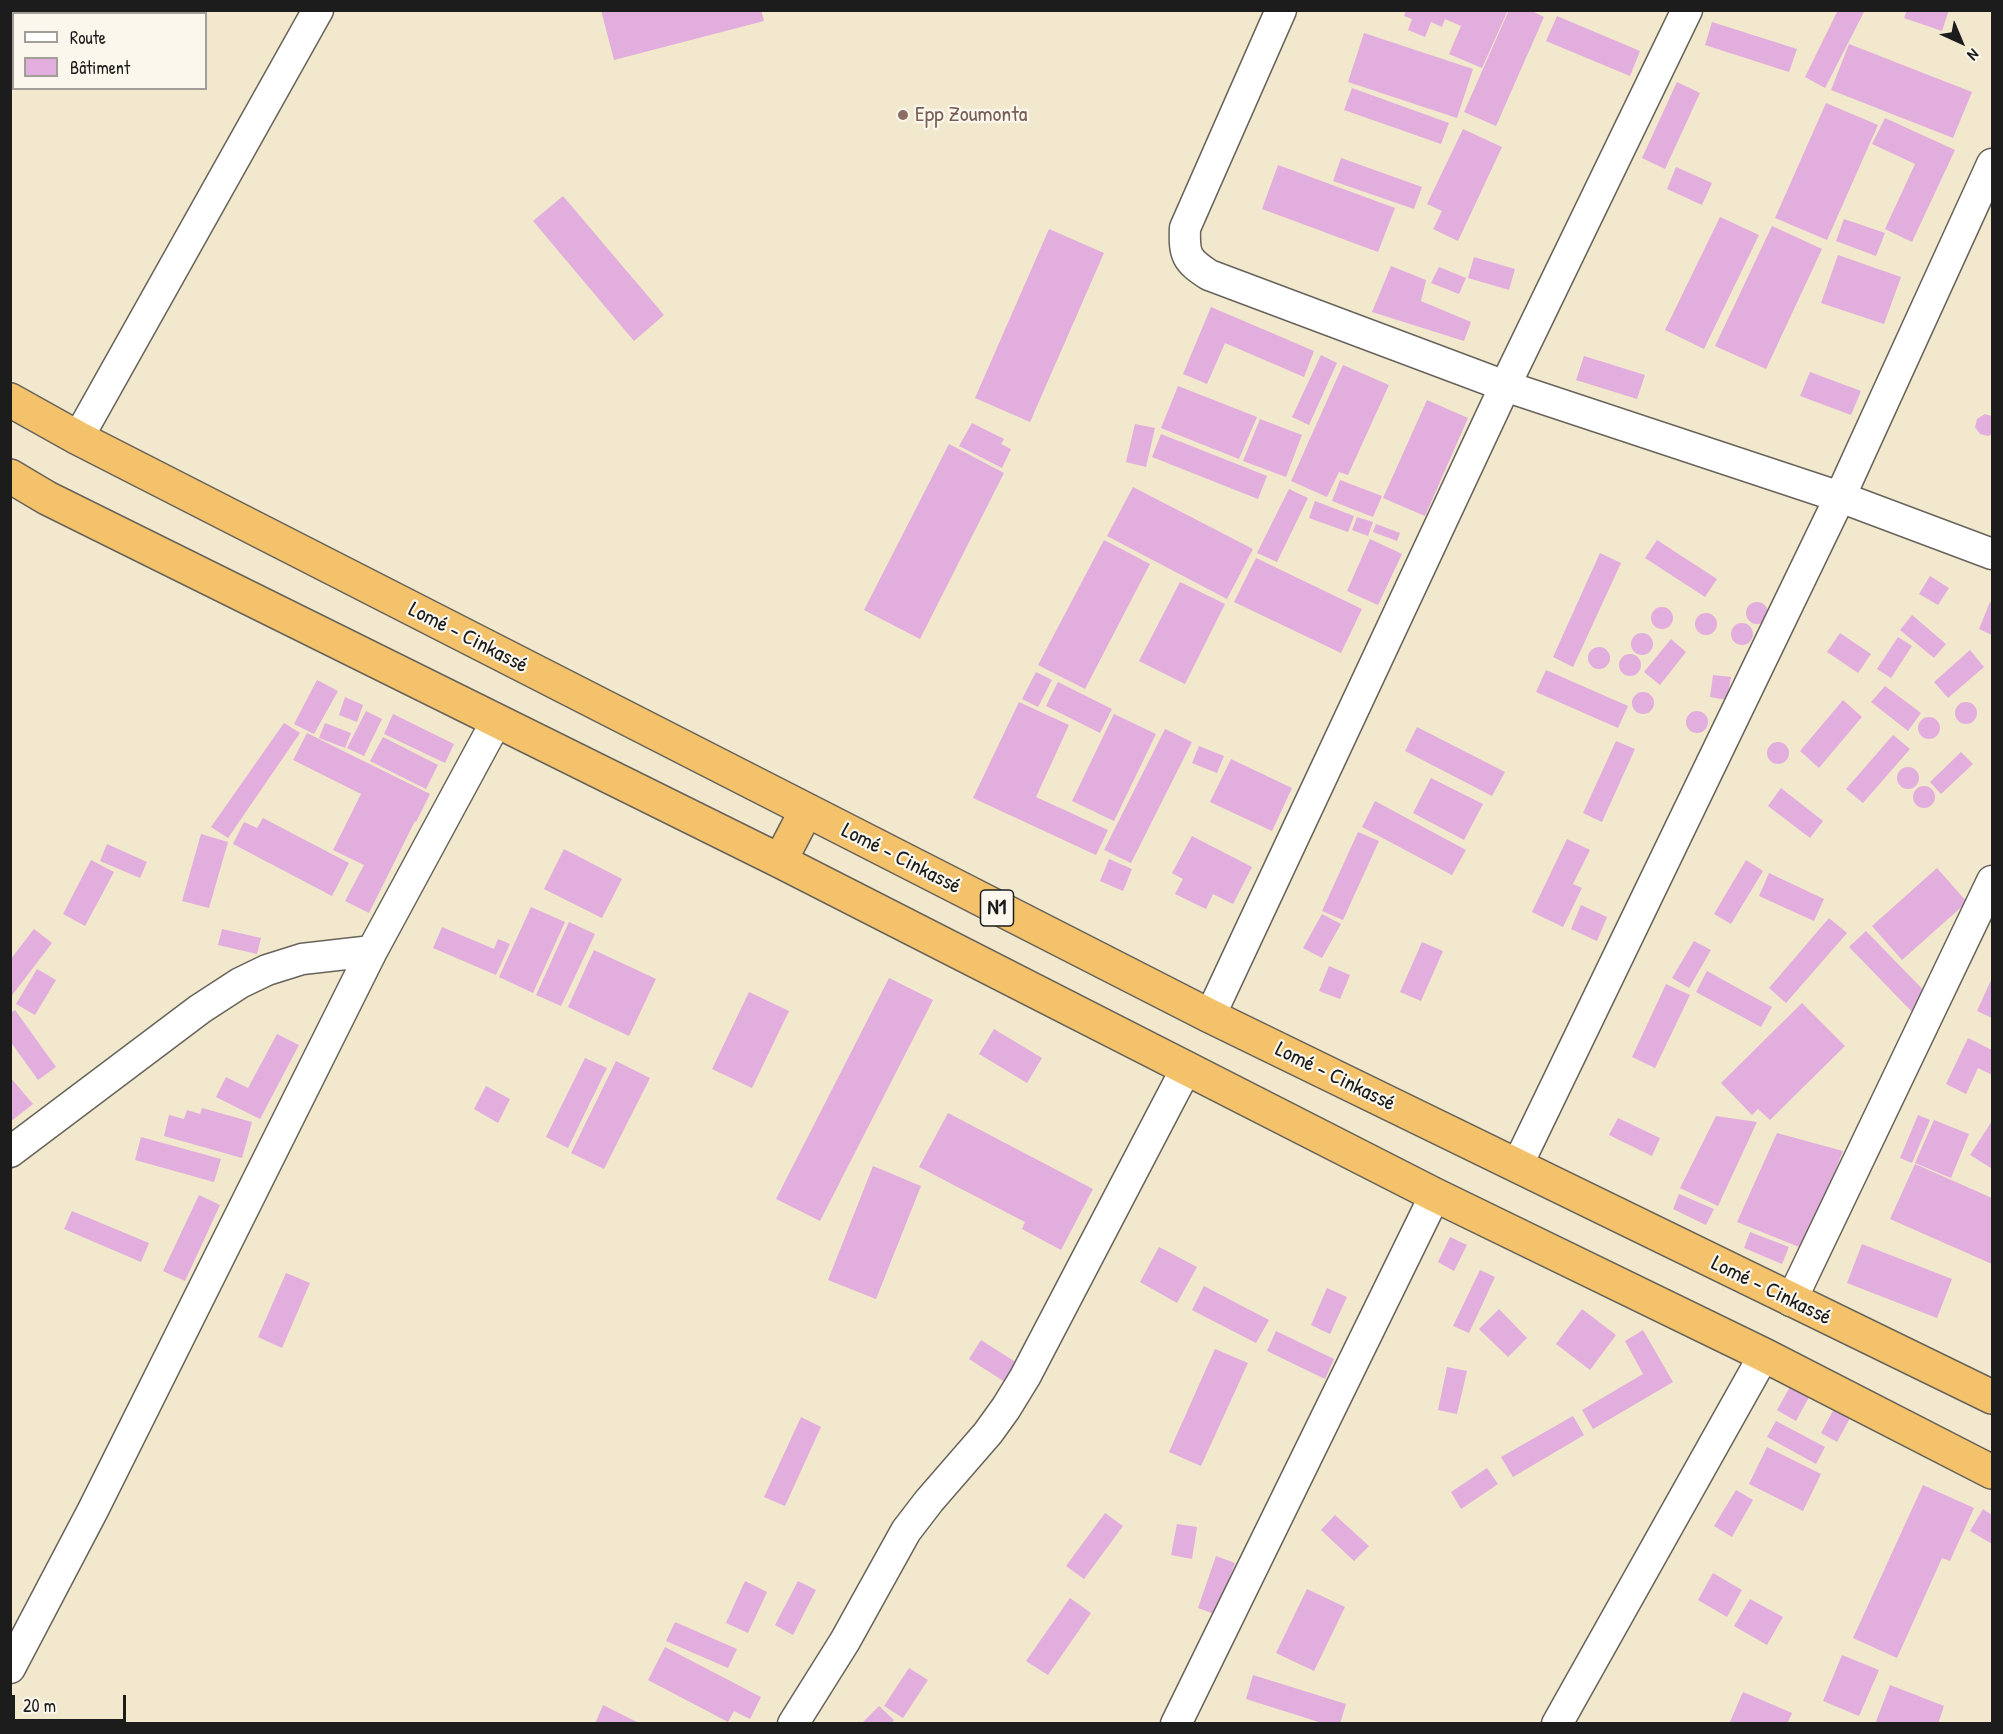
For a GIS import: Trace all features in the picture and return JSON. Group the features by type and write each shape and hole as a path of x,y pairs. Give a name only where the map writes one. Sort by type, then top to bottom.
{"highway":[{"name":"Lomé - Cinkassé","path":"10,400 78,438 1210,1016 1992,1397"},
{"name":"N1","path":"10,476 47,498 780,861 1436,1195 1764,1355 1992,1472"},
{"path":"780,861 806,811"}],"street":[{"path":"78,438 318,10"},
{"path":"1281,10 1185,228 1184,250 1195,266 1209,275 1505,386 1840,497 1992,554"},
{"path":"1210,1016 1505,386 1687,10"},
{"path":"1517,1166 1840,497 1992,164"},
{"path":"10,1668 93,1510 372,951 497,720"},
{"path":"1791,1301 1992,882"},
{"path":"10,1152 200,1009 240,983 267,970 302,959 372,951"},
{"path":"793,1724 845,1641 906,1531 988,1433 1016,1392 1187,1067"},
{"path":"1176,1724 1436,1195"},
{"path":"1557,1724 1764,1355"}],"building":[{"path":"601,10 761,10 764,21 614,60"},
{"path":"1406,10 1508,10 1482,68 1449,54 1461,26 1445,19 1442,27 1431,22 1425,37 1408,30 1412,19 1404,16"},
{"path":"1509,10 1530,10 1544,17 1496,126 1464,112"},
{"path":"1838,10 1865,10 1825,88 1805,77"},
{"path":"1907,10 1949,10 1942,31 1904,18"},
{"path":"1557,16 1640,51 1630,76 1546,41"},
{"path":"1712,22 1797,49 1789,72 1705,45"},
{"path":"1364,33 1473,69 1457,118 1348,82"},
{"path":"1849,44 1972,92 1953,138 1831,90"},
{"path":"1677,82 1700,93 1665,169 1642,158"},
{"path":"1352,88 1449,123 1441,144 1344,110"},
{"path":"1826,103 1878,125 1827,240 1775,218"},
{"path":"1885,118 1955,150 1912,242 1885,229 1915,164 1872,144"},
{"path":"1463,129 1502,147 1458,241 1433,229 1442,211 1427,204"},
{"path":"1341,158 1422,187 1414,209 1333,181"},
{"path":"1278,165 1395,208 1378,252 1262,209"},
{"path":"1676,167 1712,183 1702,205 1667,189"},
{"path":"563,196 664,315 634,341 533,221"},
{"path":"1720,217 1759,235 1704,349 1665,330"},
{"path":"1844,219 1885,233 1876,256 1836,241"},
{"path":"1772,226 1822,249 1766,369 1715,346"},
{"path":"1049,229 1104,253 1030,422 975,398"},
{"path":"1838,255 1901,277 1884,324 1821,303"},
{"path":"1474,257 1515,269 1509,290 1468,278"},
{"path":"1391,266 1426,280 1421,301 1471,322 1464,341 1372,312"},
{"path":"1439,267 1466,278 1459,294 1431,283"},
{"path":"1211,307 1314,351 1304,377 1225,343 1207,384 1183,374"},
{"path":"1321,355 1337,363 1309,425 1292,417"},
{"path":"1584,356 1645,375 1637,399 1576,380"},
{"path":"1343,365 1389,385 1348,475 1339,472 1327,497 1291,481"},
{"path":"1810,372 1861,391 1851,415 1800,396"},
{"path":"1178,386 1257,417 1239,459 1161,428"},
{"path":"1427,400 1468,418 1425,516 1383,498"},
{"path":"1985,414 1992,416 1992,434 1988,436 1980,434 1975,427 1977,419"},
{"path":"1260,419 1302,435 1286,477 1243,461"},
{"path":"972,423 1004,439 1001,444 1011,449 1002,468 959,446"},
{"path":"1135,424 1155,428 1146,467 1126,462"},
{"path":"1161,434 1267,476 1258,499 1152,457"},
{"path":"949,444 1004,473 920,639 864,610"},
{"path":"1340,480 1382,496 1373,517 1332,501"},
{"path":"1133,487 1253,549 1227,599 1107,536"},
{"path":"1289,489 1308,498 1277,562 1257,553"},
{"path":"1315,501 1354,516 1348,532 1309,518"},
{"path":"1357,517 1373,522 1368,536 1352,530"},
{"path":"1376,524 1400,533 1397,541 1373,532"},
{"path":"1370,539 1402,554 1378,605 1347,591"},
{"path":"1104,540 1150,564 1085,689 1038,665"},
{"path":"1657,540 1717,579 1705,597 1645,558"},
{"path":"1600,553 1621,563 1573,667 1553,657"},
{"path":"1256,558 1362,609 1341,653 1234,602"},
{"path":"1930,576 1949,588 1938,605 1919,594"},
{"path":"1180,582 1225,604 1185,684 1139,661"},
{"path":"1757,602 1765,605 1768,613 1765,621 1757,624 1749,621 1746,613 1749,605"},
{"path":"1990,602 1992,603 1992,635 1979,629"},
{"path":"1662,607 1670,610 1673,618 1670,626 1662,629 1654,626 1651,618 1654,610"},
{"path":"1706,613 1714,616 1717,624 1714,632 1706,635 1698,632 1695,624 1698,616"},
{"path":"1912,615 1946,644 1934,658 1900,630"},
{"path":"1742,623 1750,626 1753,634 1750,642 1742,645 1734,642 1731,634 1734,626"},
{"path":"1642,633 1650,636 1653,644 1650,652 1642,655 1634,652 1631,644 1634,636"},
{"path":"1840,633 1871,654 1858,673 1827,652"},
{"path":"1898,637 1912,646 1891,678 1877,669"},
{"path":"1671,639 1686,652 1660,685 1644,672"},
{"path":"1599,647 1607,650 1610,658 1607,666 1599,669 1591,666 1588,658 1591,650"},
{"path":"1970,650 1984,667 1948,698 1934,682"},
{"path":"1630,654 1638,657 1641,665 1638,673 1630,676 1622,673 1619,665 1622,657"},
{"path":"1546,670 1628,706 1618,728 1536,692"},
{"path":"1036,672 1052,680 1038,707 1022,699"},
{"path":"1713,675 1731,677 1727,700 1710,697"},
{"path":"317,680 338,691 314,734 294,724"},
{"path":"1058,682 1112,709 1100,733 1046,706"},
{"path":"1885,686 1921,713 1908,731 1871,702"},
{"path":"1643,692 1651,695 1654,703 1651,711 1643,714 1635,711 1632,703 1635,695"},
{"path":"345,697 363,705 357,722 339,715"},
{"path":"1843,700 1862,717 1819,768 1800,751"},
{"path":"1019,702 1069,725 1036,797 1108,830 1096,855 973,798"},
{"path":"1966,702 1974,705 1977,713 1974,721 1966,724 1958,721 1955,713 1958,705"},
{"path":"366,711 382,719 364,756 347,748"},
{"path":"1697,711 1705,714 1708,722 1705,730 1697,733 1689,730 1686,722 1689,714"},
{"path":"393,714 454,744 445,763 384,734"},
{"path":"1114,714 1156,734 1114,821 1072,801"},
{"path":"1929,717 1937,720 1940,728 1937,736 1929,739 1921,736 1918,728 1921,720"},
{"path":"284,723 300,733 228,838 211,827"},
{"path":"325,723 351,733 345,748 319,738"},
{"path":"1417,727 1505,772 1492,796 1405,751"},
{"path":"1165,729 1192,742 1131,863 1104,850"},
{"path":"307,733 430,794 369,913 345,901 364,865 333,850 361,794 293,760"},
{"path":"1893,735 1910,749 1863,803 1846,789"},
{"path":"383,737 438,765 426,789 370,761"},
{"path":"1616,741 1635,749 1602,822 1583,813"},
{"path":"1778,742 1786,745 1789,753 1786,761 1778,764 1770,761 1767,753 1770,745"},
{"path":"1199,746 1224,756 1217,773 1192,763"},
{"path":"1961,752 1973,764 1941,794 1930,782"},
{"path":"1231,759 1292,788 1272,831 1210,802"},
{"path":"1908,767 1916,770 1919,778 1916,786 1908,789 1900,786 1897,778 1900,770"},
{"path":"1431,778 1483,804 1464,840 1413,813"},
{"path":"1924,786 1932,789 1935,797 1932,805 1924,808 1916,805 1913,797 1916,789"},
{"path":"1781,788 1823,821 1810,838 1768,806"},
{"path":"1375,801 1466,850 1452,875 1362,827"},
{"path":"263,818 349,863 332,896 233,844 244,822 257,828"},
{"path":"1358,832 1379,841 1343,920 1322,911"},
{"path":"201,834 228,842 209,908 182,901"},
{"path":"1192,836 1252,867 1233,904 1213,894 1206,909 1175,894 1183,879 1172,873"},
{"path":"1567,839 1590,850 1573,884 1582,888 1563,927 1532,912"},
{"path":"107,844 147,862 140,878 100,861"},
{"path":"564,849 622,879 602,918 544,889"},
{"path":"1109,859 1132,869 1123,891 1100,881"},
{"path":"91,860 114,872 85,926 63,914"},
{"path":"1746,860 1763,871 1731,924 1714,914"},
{"path":"1937,868 1967,902 1902,960 1872,926"},
{"path":"1769,873 1824,899 1814,921 1759,896"},
{"path":"1581,905 1607,917 1597,941 1571,929"},
{"path":"531,907 565,922 533,993 499,977"},
{"path":"1322,914 1341,924 1322,958 1303,948"},
{"path":"1829,918 1847,933 1786,1003 1769,988"},
{"path":"569,922 595,934 561,1006 536,995"},
{"path":"442,927 494,949 498,939 510,944 496,975 433,948"},
{"path":"34,929 52,943 10,998 10,960"},
{"path":"222,929 261,938 257,954 218,945"},
{"path":"1866,931 1934,1001 1917,1017 1849,947"},
{"path":"1694,941 1711,950 1689,988 1672,978"},
{"path":"1422,942 1443,951 1421,1001 1400,992"},
{"path":"594,950 656,979 629,1036 568,1007"},
{"path":"1329,966 1350,975 1340,999 1319,991"},
{"path":"37,969 56,980 35,1015 16,1004"},
{"path":"1707,971 1772,1007 1761,1027 1696,992"},
{"path":"889,978 933,1000 820,1221 776,1199"},
{"path":"1992,978 1992,1018 1977,1011"},
{"path":"1666,984 1690,995 1655,1068 1632,1057"},
{"path":"749,992 789,1011 752,1088 712,1069"},
{"path":"1802,1003 1845,1046 1770,1120 1758,1109 1752,1115 1721,1083"},
{"path":"15,1010 56,1067 38,1080 10,1041 10,1013"},
{"path":"994,1029 1042,1058 1027,1083 979,1054"},
{"path":"277,1034 299,1045 260,1119 216,1097 226,1077 248,1088"},
{"path":"1968,1038 1992,1050 1992,1075 1978,1068 1966,1094 1946,1084"},
{"path":"585,1058 607,1068 568,1148 546,1137"},
{"path":"616,1061 650,1078 604,1169 571,1153"},
{"path":"10,1077 33,1104 10,1122"},
{"path":"486,1086 510,1099 498,1123 474,1109"},
{"path":"202,1108 252,1122 242,1158 164,1136 169,1115 184,1119 187,1110 200,1114"},
{"path":"948,1113 1093,1189 1061,1250 1022,1229 1025,1222 919,1167"},
{"path":"1918,1115 1930,1120 1912,1163 1900,1158"},
{"path":"1716,1116 1757,1122 1718,1206 1680,1188"},
{"path":"1618,1118 1660,1138 1652,1156 1609,1135"},
{"path":"1934,1120 1969,1134 1951,1178 1915,1163"},
{"path":"1992,1121 1992,1165 1991,1168 1970,1155"},
{"path":"1777,1133 1843,1151 1804,1249 1737,1222"},
{"path":"141,1137 221,1159 214,1182 135,1160"},
{"path":"1915,1164 1992,1198 1992,1264 1890,1219"},
{"path":"873,1166 921,1186 876,1299 828,1280"},
{"path":"1679,1194 1714,1209 1706,1225 1673,1209"},
{"path":"199,1195 220,1205 185,1281 163,1271"},
{"path":"72,1211 149,1243 141,1262 64,1229"},
{"path":"1750,1232 1789,1247 1782,1264 1744,1248"},
{"path":"1450,1237 1467,1245 1454,1271 1438,1262"},
{"path":"1862,1244 1952,1279 1937,1318 1847,1283"},
{"path":"1159,1247 1197,1267 1177,1303 1140,1282"},
{"path":"1480,1270 1495,1277 1469,1333 1453,1326"},
{"path":"286,1273 310,1283 282,1348 258,1337"},
{"path":"1204,1286 1269,1320 1256,1343 1192,1310"},
{"path":"1327,1288 1347,1297 1330,1334 1311,1325"},
{"path":"1499,1309 1527,1338 1508,1357 1479,1329"},
{"path":"1582,1309 1616,1335 1590,1370 1556,1344"},
{"path":"1643,1330 1673,1382 1593,1429 1582,1410 1643,1374 1625,1341"},
{"path":"1276,1331 1334,1359 1325,1379 1267,1351"},
{"path":"981,1340 1017,1363 1005,1382 969,1359"},
{"path":"1215,1349 1248,1363 1201,1466 1169,1452"},
{"path":"1447,1367 1467,1371 1457,1414 1438,1410"},
{"path":"1790,1387 1809,1397 1796,1421 1777,1410"},
{"path":"1834,1409 1850,1418 1837,1442 1821,1433"},
{"path":"1573,1416 1584,1435 1513,1477 1501,1457"},
{"path":"801,1417 821,1427 785,1506 764,1497"},
{"path":"1776,1421 1825,1447 1816,1464 1767,1437"},
{"path":"1767,1447 1821,1474 1803,1511 1749,1484"},
{"path":"1487,1468 1498,1484 1461,1509 1451,1492"},
{"path":"1923,1485 1974,1508 1950,1561 1942,1558 1897,1658 1853,1638"},
{"path":"1736,1490 1753,1500 1732,1537 1714,1526"},
{"path":"1983,1509 1992,1515 1992,1544 1970,1531"},
{"path":"1105,1513 1123,1526 1084,1579 1066,1566"},
{"path":"1335,1515 1369,1546 1354,1561 1321,1530"},
{"path":"1177,1524 1197,1527 1192,1559 1171,1555"},
{"path":"1216,1556 1235,1563 1217,1615 1198,1608"},
{"path":"1713,1573 1742,1590 1727,1617 1698,1600"},
{"path":"745,1581 767,1592 748,1633 726,1623"},
{"path":"798,1581 816,1590 793,1635 775,1625"},
{"path":"1307,1589 1345,1607 1314,1671 1276,1653"},
{"path":"1070,1598 1091,1613 1048,1675 1026,1661"},
{"path":"1750,1599 1783,1617 1767,1645 1734,1626"},
{"path":"675,1622 737,1649 728,1668 666,1641"},
{"path":"665,1647 761,1697 750,1719 734,1711 728,1722 648,1680"},
{"path":"1842,1655 1879,1670 1859,1716 1823,1701"},
{"path":"909,1668 928,1680 903,1718 884,1706"},
{"path":"1253,1675 1346,1704 1340,1724 1325,1724 1246,1699"},
{"path":"1890,1685 1944,1706 1938,1724 1875,1724"},
{"path":"1743,1692 1792,1713 1787,1724 1729,1724"},
{"path":"603,1705 641,1724 595,1724"},
{"path":"879,1706 894,1720 891,1724 861,1724"}],"place":[{"name":"Epp Zoumonta","path":"903,115"}]}
